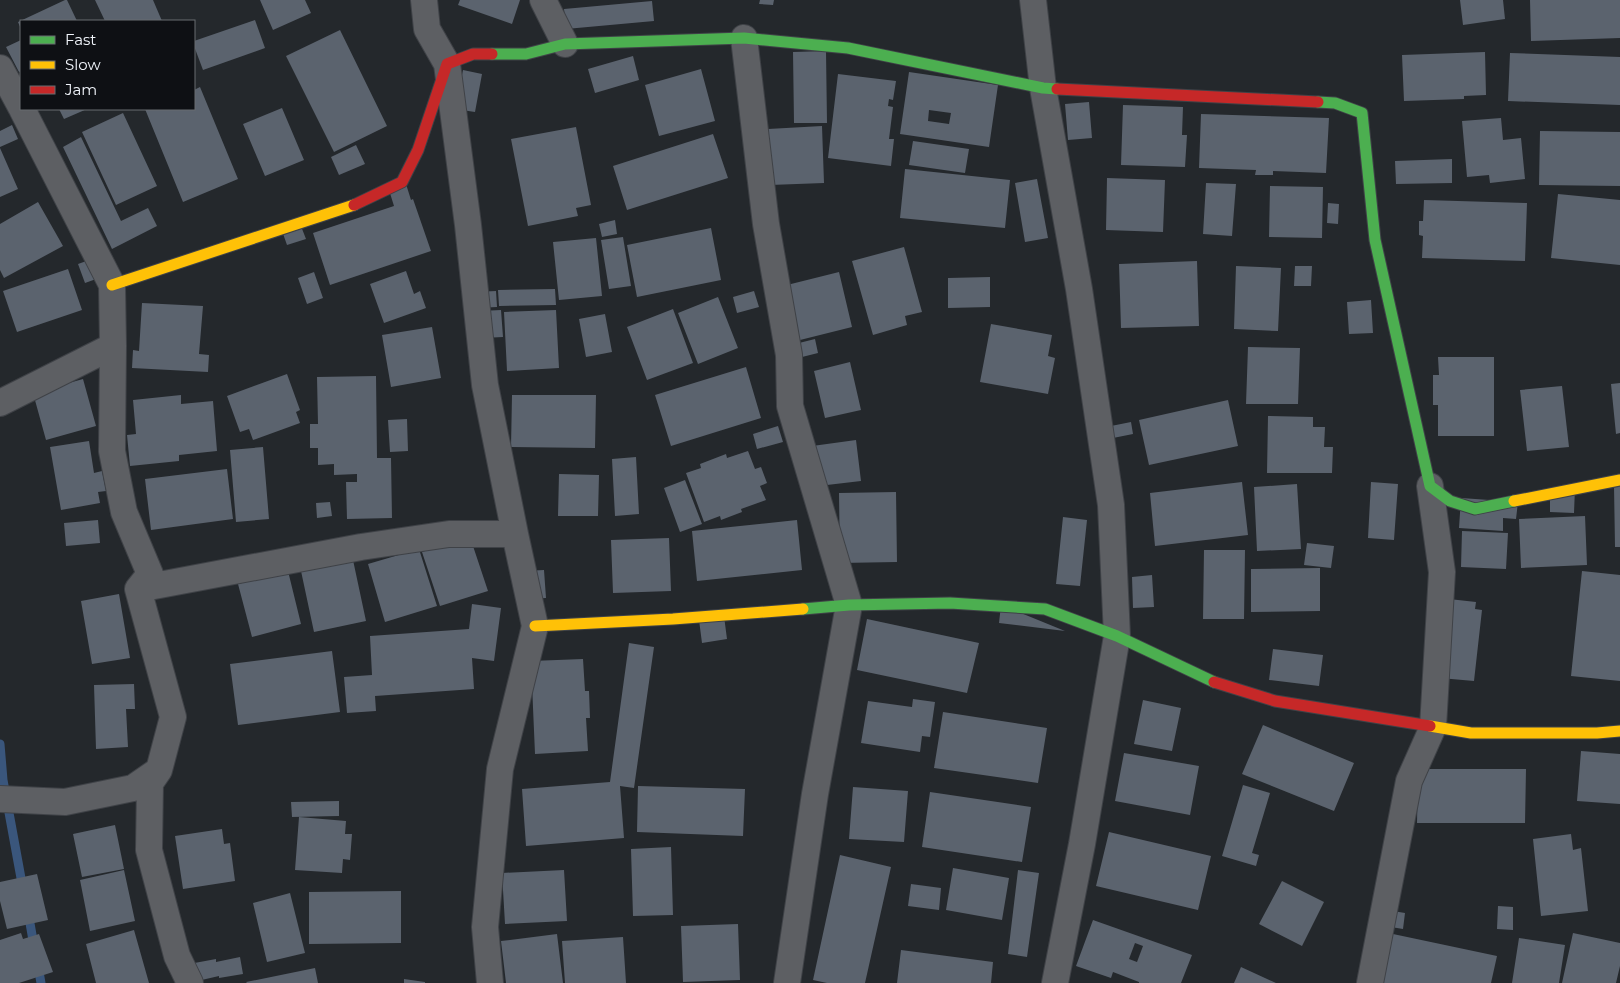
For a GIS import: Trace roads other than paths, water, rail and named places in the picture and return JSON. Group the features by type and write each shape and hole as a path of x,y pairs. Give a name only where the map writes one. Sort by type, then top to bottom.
{"street":[{"path":"424,0 427,29 447,64 469,235 485,384 514,534 536,626 500,769 485,927 490,983"},
{"path":"543,0 564,44"},
{"path":"1033,0 1043,88 1079,289 1111,505 1117,636 1082,844 1055,983"},
{"path":"447,64 473,54 526,54 564,44 744,38 848,48 1043,88 1335,103 1362,113 1375,240 1430,486 1442,572 1433,726 1409,781 1370,983"},
{"path":"744,38 766,224 789,355 790,406 849,605 815,794 787,983"},
{"path":"112,285 356,205 402,182 418,150 447,64"},
{"path":"0,68 20,104"},
{"path":"23,110 112,285 112,451 124,512 150,574 138,589"},
{"path":"0,403 113,346"},
{"path":"1430,486 1450,501 1475,509 1620,480"},
{"path":"138,589 361,547 439,536 514,534"},
{"path":"138,589 173,717 159,770 150,784 149,850 177,956 190,983"},
{"path":"536,626 673,619 849,605 950,603 1045,609 1117,636 1218,684 1275,701 1471,733 1597,733 1620,731"},
{"path":"0,799 65,802 133,788 159,770"}],"waterway":[{"path":"0,744 3,780 23,889"},
{"path":"28,912 34,946"},
{"path":"38,966 41,983"}]}
